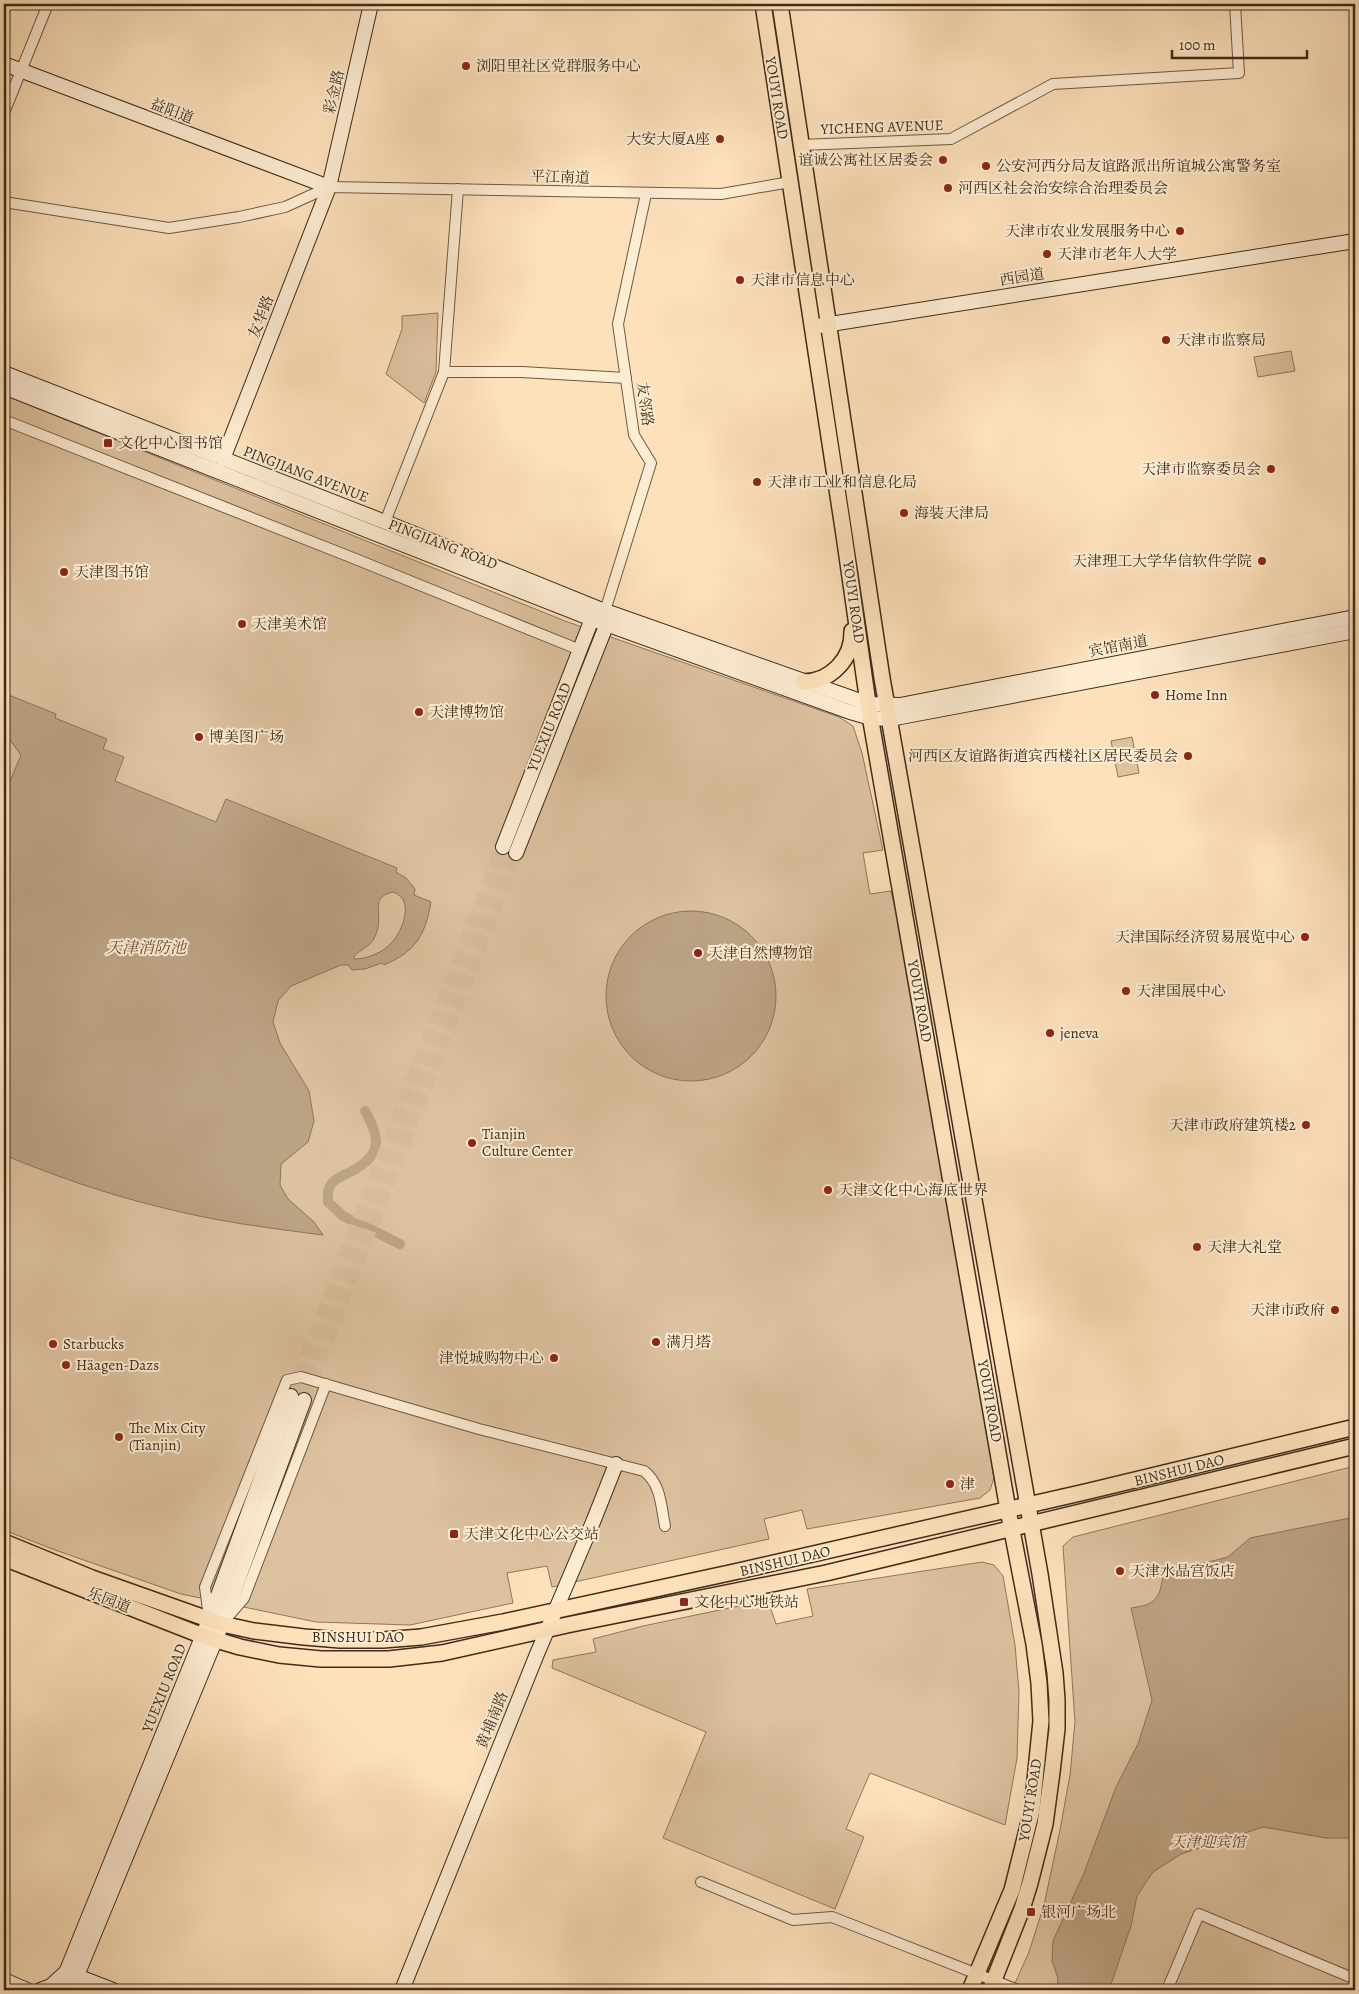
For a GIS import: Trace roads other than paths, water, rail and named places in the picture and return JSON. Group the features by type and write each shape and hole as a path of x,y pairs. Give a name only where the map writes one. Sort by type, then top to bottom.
{"main road":[{"name":"YOUYI ROAD","path":"762,4 870,711 1008,1510 1040,1683 1041,1721 1032,1810 1012,1890 970,1990"},
{"name":"YOUYI ROAD","path":"780,4 889,713 1031,1525 1055,1673 1057,1729 1046,1815 1022,1909 991,1986"},
{"path":"803,682 816,681 825,677 840,666 847,656 853,634 850,607 852,595"},
{"name":"BINSHUI DAO","path":"215,1622 254,1631 340,1640 383,1640 421,1637 734,1572 1027,1506 1355,1427"},
{"name":"BINSHUI DAO","path":"209,1638 279,1655 321,1659 368,1659 442,1653 826,1573 1012,1530 1355,1446"},
{"name":"乐园道","path":"4,1542 92,1578 215,1622"},
{"name":"乐园道","path":"4,1558 209,1638"}],"street":[{"path":"4,113 48,4"},
{"name":"彩金路","path":"329,187 371,4"},
{"name":"YICHENG AVENUE","path":"801,145 951,139 1053,84 1239,73 1235,4"},
{"name":"益阳道","path":"4,64 329,187"},
{"name":"平江南道","path":"329,187 721,194 790,182"},
{"path":"4,202 169,228 239,217 285,207 329,187"},
{"name":"友华路","path":"223,459 329,187"},
{"path":"385,522 444,372 458,189"},
{"name":"友邻路","path":"602,615 651,463 634,435 618,324 646,194"},
{"name":"西园道","path":"813,331 1355,241"},
{"name":"西园道","path":"829,328 1355,249"},
{"path":"444,372 522,372 626,378"},
{"name":"PINGJIANG AVENUE","path":"4,373 385,522 602,615"},
{"name":"PINGJIANG ROAD","path":"5,392 602,615"},
{"path":"4,420 580,650"},
{"path":"602,615 841,709 889,713"},
{"path":"602,615 803,682 870,711"},
{"name":"YUEXIU ROAD","path":"602,615 510,850 580,650 602,615"},
{"name":"宾馆南道","path":"889,713 900,705 1355,617"},
{"name":"宾馆南道","path":"889,713 1355,631"},
{"path":"326,1385 244,1598 215,1622 205,1587 287,1380 300,1377 479,1429 619,1466 644,1475 651,1482 663,1526"},
{"name":"YUEXIU ROAD","path":"215,1622 291,1396"},
{"name":"YUEXIU ROAD","path":"68,1983 304,1400"},
{"name":"黄埔南路","path":"408,1990 619,1466"},
{"name":"黄埔南路","path":"402,1990 552,1629"},
{"path":"701,1882 793,1920 832,1917 977,1975 991,1986 1018,1990"},
{"path":"1167,1990 1199,1914 1355,1979"},
{"path":"4,1980 27,1990"},
{"path":"68,1983 91,1990"},
{"path":"40,1990 68,1983 112,1990"}],"water":[{"name":"天津消防池","path":"4,693 56,714 55,718 107,739 103,749 124,757 115,781 216,822 226,799 397,868 396,872 406,878 415,889 414,895 431,902 422,933 411,948 395,960 384,965 382,963 365,969 352,970 348,965 341,965 291,986 278,1001 273,1022 280,1043 309,1091 314,1121 308,1142 281,1164 280,1185 288,1199 314,1222 323,1235 220,1220 160,1207 81,1184 4,1155 4,796 21,755 4,732","holes":["393,892 400,896 404,902 404,918 392,942 384,950 376,954 354,959 354,956 371,943 375,936 378,924 378,907 381,898"]},
{"path":"691,911 716,915 731,921 751,936 766,956 774,979 776,996 772,1021 766,1036 751,1056 731,1071 708,1079 691,1081 666,1077 651,1071 631,1056 616,1036 608,1013 606,996 610,971 616,956 631,936 651,921 674,913"},
{"path":"1355,1517 1355,1838 1326,1838 1263,1827 1181,1854 1153,1872 1137,1896 1131,1926 1109,1990 1057,1990 1058,1978 1052,1961 1053,1941 1084,1873 1116,1787 1138,1744 1152,1700 1131,1608 1148,1604 1157,1597 1165,1573 1228,1557 1250,1538"}],"waterway":[{"path":"365,1111 376,1138 374,1152 362,1165 338,1178 330,1185 328,1202 343,1216 400,1244"}],"tunnel":[{"path":"291,1396 503,847"},
{"path":"304,1400 516,853"}],"place":[{"name":"浏阳里社区党群服务中心","path":"466,66"},
{"name":"大安大厦A座","path":"720,139"},
{"name":"谊诚公寓社区居委会","path":"943,160"},
{"name":"公安河西分局友谊路派出所谊城公寓警务室","path":"986,166"},
{"name":"河西区社会治安综合治理委员会","path":"948,188"},
{"name":"天津市农业发展服务中心","path":"1180,231"},
{"name":"天津市老年人大学","path":"1047,254"},
{"name":"天津市信息中心","path":"740,280"},
{"name":"天津市监察局","path":"1166,340"},
{"name":"文化中心图书馆","path":"108,443"},
{"name":"天津市监察委员会","path":"1271,469"},
{"name":"天津市工业和信息化局","path":"757,482"},
{"name":"海装天津局","path":"904,513"},
{"name":"天津理工大学华信软件学院","path":"1262,561"},
{"name":"天津图书馆","path":"64,572"},
{"name":"天津美术馆","path":"242,624"},
{"name":"Home Inn","path":"1155,695"},
{"name":"天津博物馆","path":"419,712"},
{"name":"博美图广场","path":"199,737"},
{"name":"河西区友谊路街道宾西楼社区居民委员会","path":"1188,756"},
{"name":"天津国际经济贸易展览中心","path":"1305,937"},
{"name":"天津自然博物馆","path":"698,953"},
{"name":"天津国展中心","path":"1126,991"},
{"name":"jeneva","path":"1050,1033"},
{"name":"天津市政府建筑楼2","path":"1306,1125"},
{"name":"Tianjin Culture Center","path":"472,1143"},
{"name":"天津文化中心海底世界","path":"828,1190"},
{"name":"天津大礼堂","path":"1197,1247"},
{"name":"天津市政府","path":"1335,1310"},
{"name":"满月塔","path":"656,1342"},
{"name":"Starbucks","path":"53,1344"},
{"name":"津悦城购物中心","path":"554,1358"},
{"name":"Häagen-Dazs","path":"66,1365"},
{"name":"The Mix City (Tianjin)","path":"119,1437"},
{"name":"津","path":"950,1484"},
{"name":"天津文化中心公交站","path":"454,1534"},
{"name":"天津水晶宫饭店","path":"1120,1571"},
{"name":"文化中心地铁站","path":"684,1602"},
{"name":"银河广场北","path":"1031,1912"}],"park label":[{"name":"天津迎宾馆","path":"1208,1842"}]}
